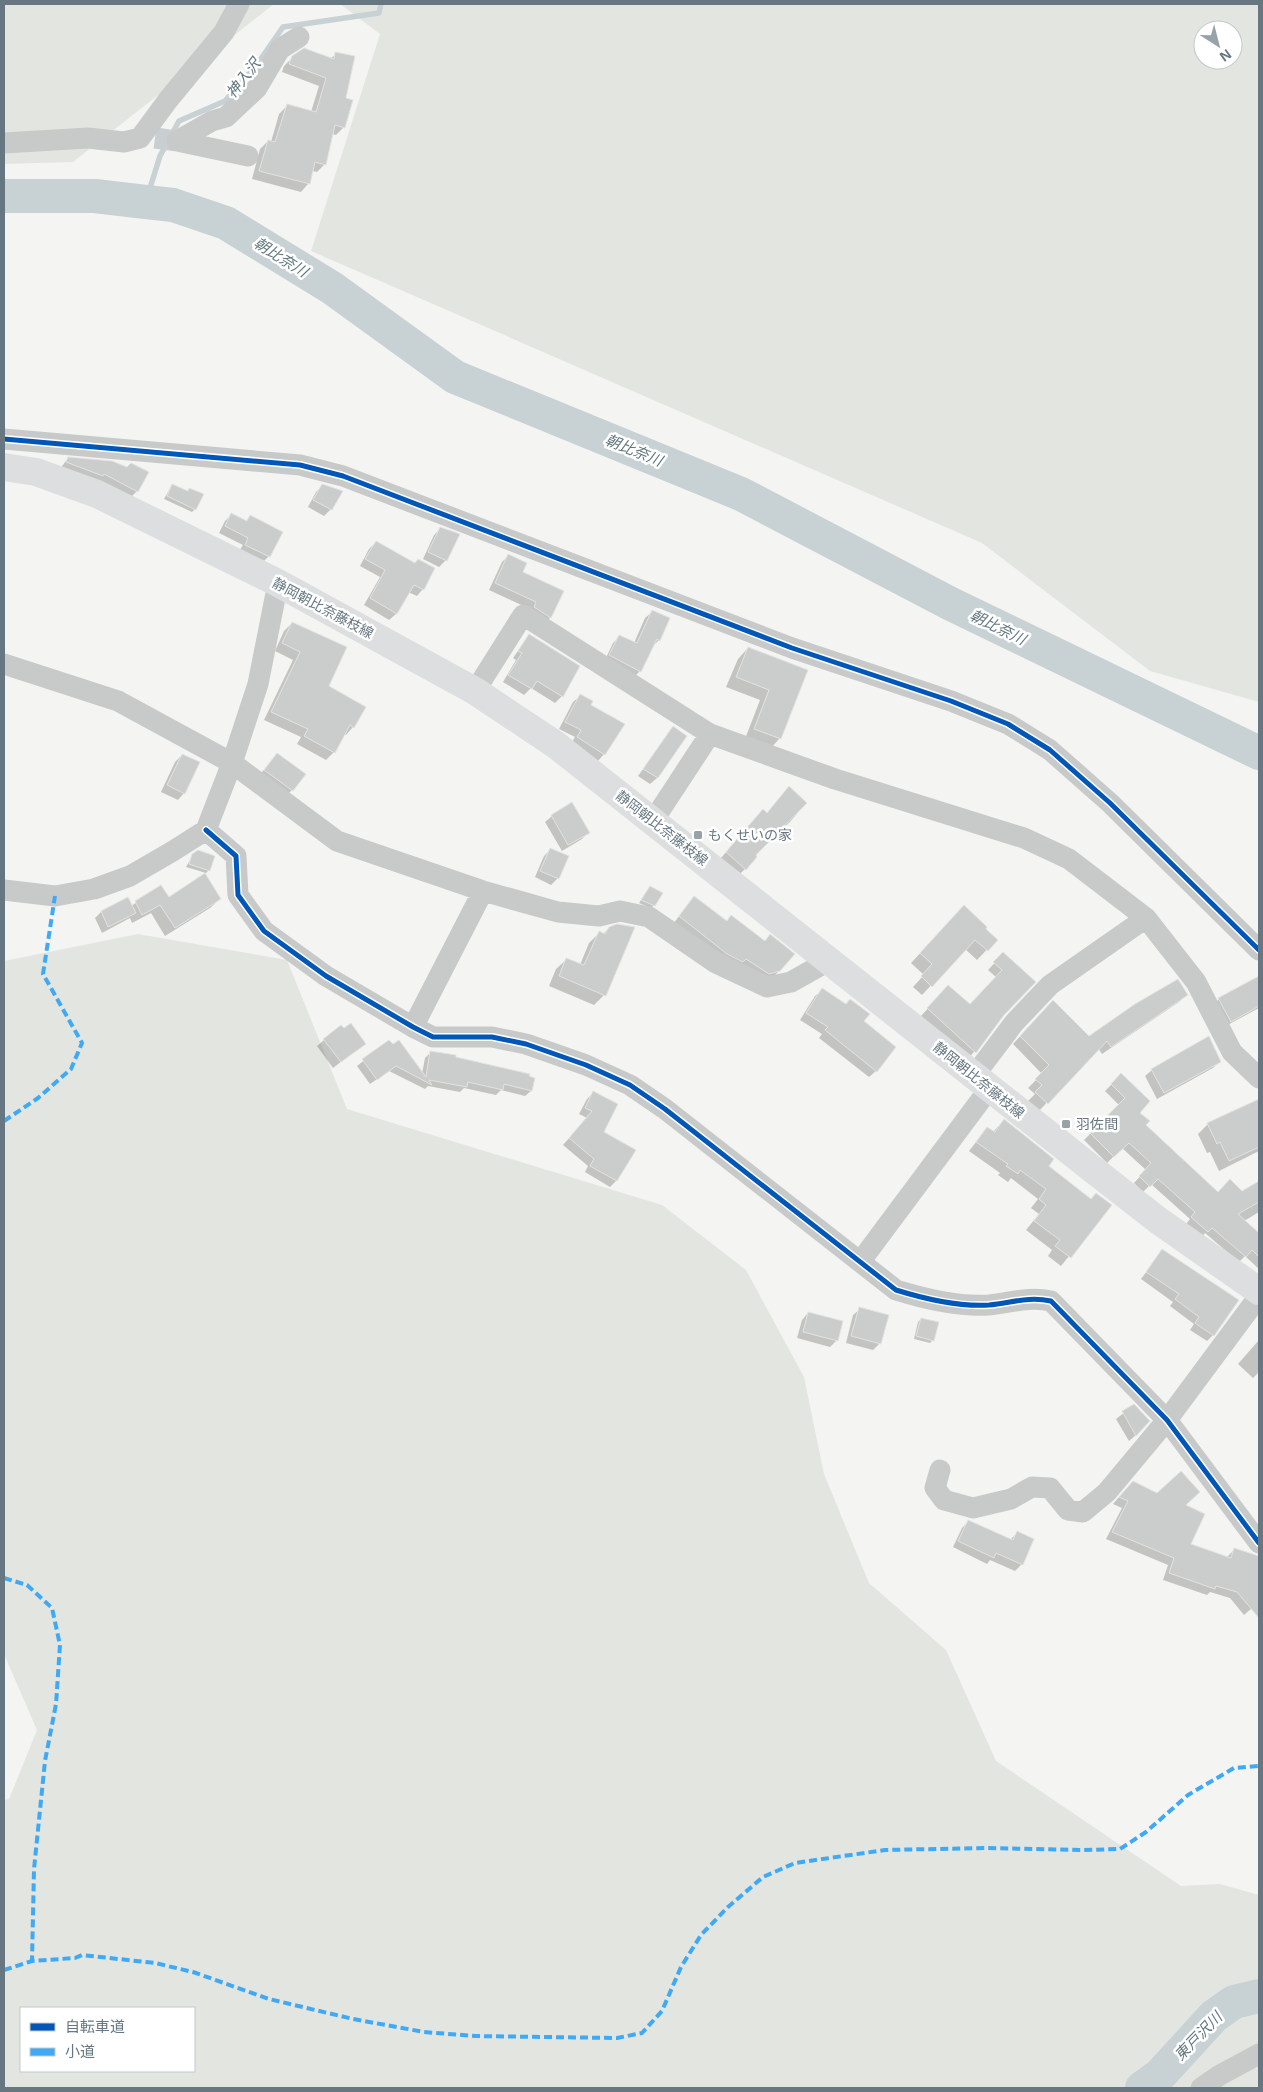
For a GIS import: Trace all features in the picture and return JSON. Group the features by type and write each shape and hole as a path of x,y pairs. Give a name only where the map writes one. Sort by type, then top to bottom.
{"main road":[{"name":"静岡朝比奈藤枝線","path":"4,467 36,472 97,494 278,583 476,691 556,745 1159,1221 1259,1291"}],"street":[{"path":"4,143 88,138 124,142 148,138 168,100 224,32 238,4"},
{"path":"248,156 177,141 212,121 226,117 257,88 280,49 299,37"},
{"path":"4,439 300,465 343,476 792,648 951,701 1008,724 1050,750 1110,803 1259,950"},
{"path":"4,890 55,896 94,889 130,876 206,830 232,763 258,684 278,583"},
{"path":"476,691 522,614 710,734 835,779 1024,838 1069,859 1146,918 1196,982 1232,1052 1259,1078"},
{"path":"4,664 118,701 232,763 337,841 483,891 558,912 599,916 620,910 648,917 716,963 767,987 792,982 830,960"},
{"path":"653,821 710,734"},
{"path":"206,830 236,856 238,895 264,931 326,976 413,1027 433,1037 492,1036 526,1044 586,1065 630,1085 665,1109 896,1290 921,1298 987,1305 1036,1298 1051,1301 1167,1420 1259,1543"},
{"path":"413,1027 483,891"},
{"path":"860,1262 982,1082 1014,1023 1050,985 1146,918"},
{"path":"940,1470 935,1488 944,1500 973,1508 1011,1499 1032,1487 1050,1488 1068,1510 1083,1512 1107,1492 1167,1420 1259,1296"},
{"path":"1201,2088 1220,2075 1259,2054"}],"shaded area":[{"path":"4,4 274,4 73,162 4,164"},
{"path":"340,4 1259,4 1259,702 1150,671 982,543 311,251 380,34"},
{"path":"138,934 287,960 347,1109 662,1205 746,1270 804,1377 824,1474 869,1583 946,1650 996,1761 1181,1886 1220,1884 1259,1895 1259,2088 4,2088 4,1800 9,1799 37,1730 4,1654 4,961"}],"building":[{"path":"304,48 334,59 335,52 355,56 346,98 353,100 345,128 335,125 326,165 315,162 310,184 259,171 268,140 275,142 287,104 316,112 326,78 289,64 292,56"},
{"path":"68,457 112,461 127,467 131,463 149,472 138,492 104,474 103,476 66,462"},
{"path":"172,484 188,491 189,488 204,494 196,510 167,496"},
{"path":"322,484 343,491 332,510 313,500"},
{"path":"231,513 247,521 250,515 283,532 270,557 245,545 248,538 225,526"},
{"path":"440,527 460,534 447,561 428,552"},
{"path":"376,541 415,563 418,559 435,568 424,590 414,585 397,614 370,598 385,570 365,559"},
{"path":"508,554 527,563 523,572 564,591 551,618 534,607 536,602 495,583"},
{"path":"652,610 670,618 660,641 657,639 641,672 609,655 619,635 637,643"},
{"path":"292,622 347,647 329,686 366,707 354,728 350,725 335,753 304,736 308,729 271,712 300,652 282,643"},
{"path":"529,634 580,666 563,697 537,681 532,689 508,675 522,653 518,651"},
{"path":"748,647 808,670 781,739 754,729 769,690 736,677"},
{"path":"580,694 593,701 591,705 625,724 605,755 577,737 581,730 565,722"},
{"path":"673,726 687,736 658,778 643,769"},
{"path":"277,753 306,774 293,791 264,770"},
{"path":"182,754 200,762 185,794 167,785"},
{"path":"789,786 807,803 756,855 757,857 746,870 726,852 763,809 767,813"},
{"path":"572,802 590,833 568,845 551,815"},
{"path":"550,848 569,856 559,879 540,871"},
{"path":"198,850 215,856 210,871 189,864 192,854"},
{"path":"205,873 221,899 175,928 160,905 142,915 135,901 161,885 169,897"},
{"path":"650,886 663,893 655,906 641,900"},
{"path":"694,896 727,921 731,915 765,941 770,934 795,954 780,971 769,974 746,959 743,962 727,954 679,916"},
{"path":"128,897 136,913 108,927 101,911"},
{"path":"964,905 998,940 988,951 975,940 932,987 921,976 932,964 920,953"},
{"path":"617,924 635,927 606,996 559,976 566,958 584,965 599,931 605,934 609,927"},
{"path":"1003,952 1036,982 1004,1015 976,1053 927,1008 948,985 970,1004 1002,970 993,962"},
{"path":"1259,976 1259,1006 1231,1022 1218,998"},
{"path":"1178,979 1188,995 1111,1047 1107,1041 1048,1104 1035,1092 1042,1085 1035,1079 1049,1065 1020,1036 1053,1000 1089,1036 1135,1004"},
{"path":"822,988 846,1004 850,999 870,1014 864,1021 896,1047 877,1072 825,1030 828,1027 806,1013"},
{"path":"351,1023 366,1044 341,1062 323,1039 341,1025 344,1028"},
{"path":"1209,1036 1221,1062 1164,1093 1151,1069"},
{"path":"389,1040 393,1044 399,1040 426,1077 430,1051 456,1055 456,1057 530,1074 529,1076 535,1078 532,1091 504,1084 503,1090 468,1082 467,1087 429,1080 432,1085 396,1066 377,1080 362,1059"},
{"path":"1121,1073 1150,1101 1140,1113 1150,1121 1146,1125 1218,1192 1230,1179 1242,1191 1259,1181 1259,1202 1238,1214 1259,1233 1259,1257 1252,1250 1246,1257 1212,1228 1208,1232 1191,1217 1195,1212 1158,1179 1150,1187 1139,1176 1151,1163 1129,1143 1114,1157 1090,1133 1125,1098 1111,1084"},
{"path":"593,1091 618,1104 604,1132 636,1150 617,1181 590,1166 594,1159 569,1138 592,1111 585,1108"},
{"path":"1259,1099 1259,1147 1229,1161 1220,1142 1217,1144 1207,1123"},
{"path":"1004,1119 1054,1159 1049,1166 1054,1170 1091,1199 1096,1193 1112,1205 1071,1258 1055,1246 1060,1240 1034,1221 1046,1205 1039,1199 1046,1189 1020,1170 1018,1174 1006,1166 1008,1164 976,1142 987,1127 995,1132"},
{"path":"1162,1249 1239,1300 1214,1336 1195,1323 1199,1317 1175,1299 1179,1294 1146,1272"},
{"path":"859,1307 889,1315 881,1344 851,1336"},
{"path":"808,1312 843,1321 838,1341 803,1332"},
{"path":"921,1318 939,1322 934,1341 916,1336"},
{"path":"1134,1404 1150,1421 1136,1436 1122,1411"},
{"path":"1181,1471 1200,1492 1186,1505 1205,1514 1191,1544 1231,1558 1234,1548 1259,1556 1259,1618 1237,1592 1216,1586 1215,1589 1169,1573 1174,1558 1112,1532 1128,1501 1119,1497 1133,1481 1157,1493"},
{"path":"968,1520 1013,1540 1017,1531 1034,1539 1023,1565 996,1553 994,1558 958,1541"}],"waterway":[{"name":"神入沢","path":"137,201 150,188 160,156 179,121 225,101 258,63 283,27 379,13 381,4"},
{"name":"朝比奈川","path":"4,196 95,196 173,205 226,223 332,288 455,377 741,494 951,604 1259,753"},
{"name":"東戸沢川","path":"1142,2088 1160,2075 1214,2016 1234,2002 1259,1996"}],"tunnel":[{"path":"155,138 177,141"}],"marked path":[{"path":"4,1121 38,1098 71,1069 82,1043 43,974 55,896"},
{"path":"4,1578 27,1585 52,1608 60,1645 56,1704 45,1761 34,1869 32,1961"},
{"path":"4,1970 32,1961 75,1958 82,1955 155,1963 193,1972 269,1999 353,2019 424,2032 475,2036 617,2038 642,2033 662,2011 681,1967 701,1935 728,1907 763,1877 795,1863 885,1850 985,1848 1120,1849 1146,1832 1188,1795 1234,1768 1259,1766"}],"cycle path":[{"path":"4,439 300,465 343,476 792,648 951,701 1008,724 1050,750 1110,803 1259,950"},
{"path":"206,830 236,856 238,895 264,931 326,976 413,1027 433,1037 492,1037 526,1044 586,1065 630,1085 665,1109 896,1290 930,1299 966,1305 989,1305 1027,1300 1051,1301 1167,1420 1259,1543"}],"place":[{"name":"もくせいの家","path":"698,835"},
{"name":"羽佐間","path":"1066,1124"}]}
